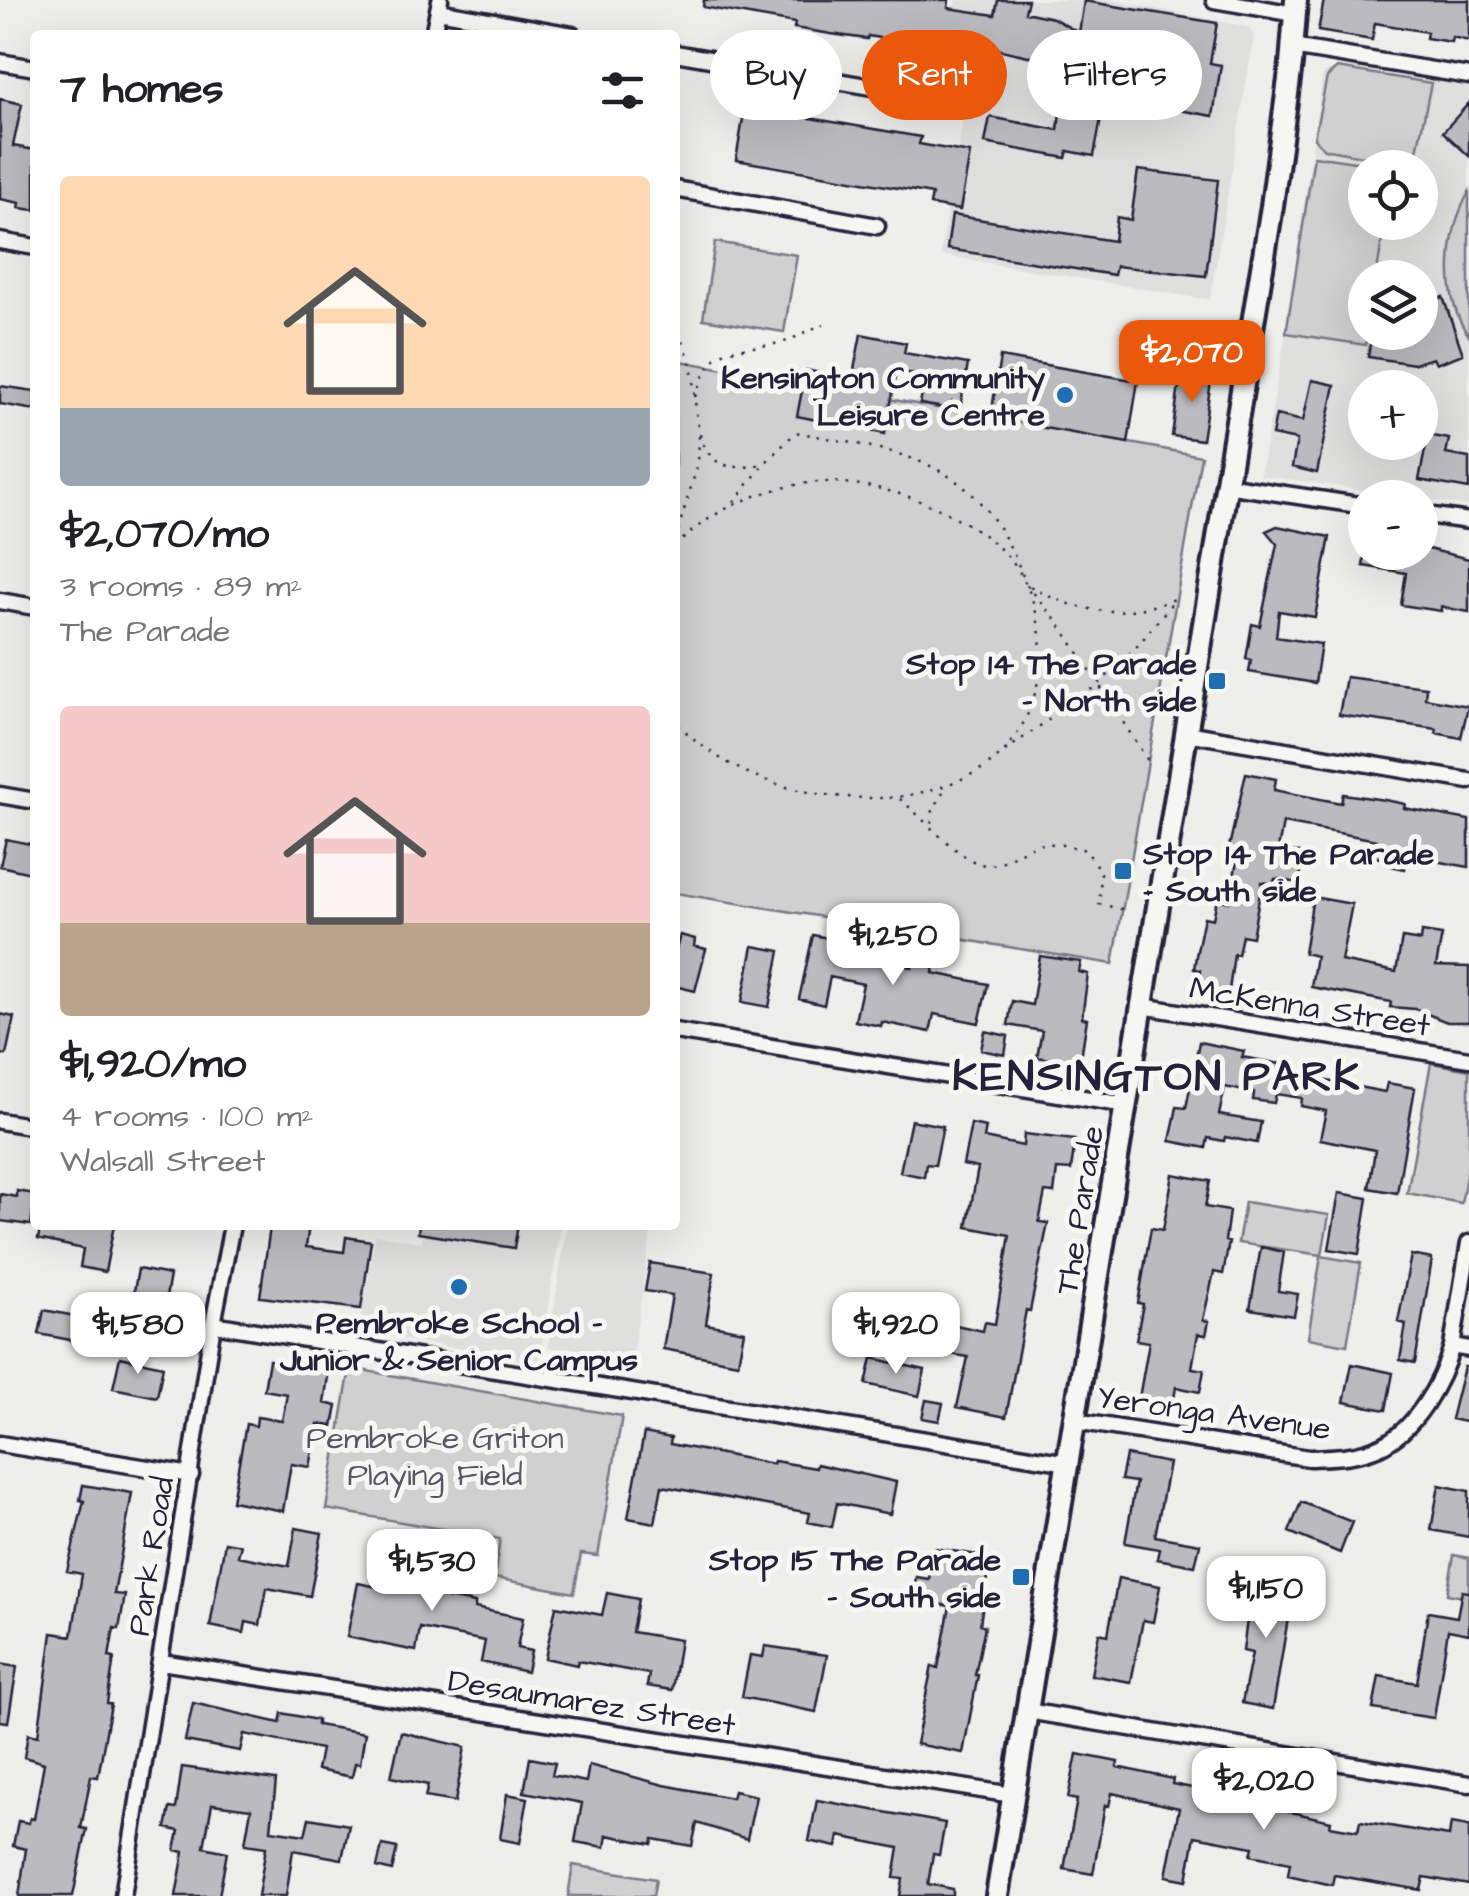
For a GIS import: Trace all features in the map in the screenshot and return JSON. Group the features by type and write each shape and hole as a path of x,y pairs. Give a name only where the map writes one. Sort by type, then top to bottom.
{"main road":[{"name":"The Parade","path":"996,1896 1272,206 1295,7"}],"street":[{"path":"1214,0 1295,7"},
{"path":"439,6 549,30"},
{"path":"1292,47 1469,76"},
{"path":"680,54 862,85"},
{"path":"0,62 30,67"},
{"path":"680,190 877,226"},
{"path":"0,241 30,246"},
{"path":"1225,485 1348,503"},
{"path":"1438,517 1469,521"},
{"path":"0,601 30,606"},
{"path":"1186,733 1469,782"},
{"path":"0,795 30,800"},
{"name":"McKenna Street","path":"1142,1006 1469,1060"},
{"path":"680,1032 1126,1105"},
{"path":"0,1121 30,1126"},
{"name":"Park Road","path":"122,1896 231,1230"},
{"name":"Yeronga Avenue","path":"1076,1421 1309,1458 1347,1457 1382,1446 1410,1422 1445,1370 1469,1243"},
{"path":"213,1324 1068,1463"},
{"path":"1452,1346 1469,1348"},
{"path":"0,1444 191,1475"},
{"name":"Desaumarez Street","path":"162,1662 1013,1796"},
{"path":"1027,1711 1469,1784"}],"path":[{"path":"694,399 713,360 729,349 784,343 824,325"},
{"path":"680,336 690,363 699,433 698,464 680,523"},
{"path":"680,542 734,502 796,432 894,451 922,460 965,486 1003,529 1026,584 1041,642 1040,673 1032,703 1004,752"},
{"path":"699,433 722,466 739,470 764,464"},
{"path":"734,502 802,484 853,484 906,497 984,536 1002,551 1064,629 1150,764"},
{"path":"680,725 709,751 742,772 782,788 833,796 899,798 946,787 1004,752 1100,682 1175,599 1124,613 1057,602 1026,584"},
{"path":"932,825 932,813 946,787"},
{"path":"899,798 962,855 983,865 1010,858 1033,846 1059,844 1086,850 1101,873 1099,904 1126,910"}],"shaded area":[{"path":"955,0 1111,0 1248,27 1254,36 1210,300 940,255 963,120 1007,120 1007,30 950,30"},
{"path":"1337,68 1469,86 1469,506 1438,501 1438,480 1348,480 1348,488 1260,475 1283,350 1323,73"},
{"name":"Pembroke School - Junior & Senior Campus","path":"424,1230 560,1230 539,1362 359,1332 375,1235 422,1242"},
{"path":"566,1230 651,1230 632,1359 548,1347"}],"green space":[{"path":"1337,68 1431,83 1417,150 1348,150 1348,154 1324,149 1314,138 1327,77"},
{"path":"1314,156 1348,161 1348,240 1382,240 1379,260 1348,260 1348,342 1286,333"},
{"path":"1469,192 1469,336 1454,303 1450,265 1455,226"},
{"path":"715,242 797,255 784,332 703,319"},
{"path":"680,361 1201,456 1113,964 680,894"},
{"path":"1431,1063 1469,1070 1469,1161 1461,1203 1407,1193"},
{"path":"1245,1202 1329,1215 1322,1255 1238,1243"},
{"path":"1321,1256 1361,1263 1347,1345 1308,1338"},
{"name":"Pembroke Griton Playing Field","path":"350,1368 622,1416 598,1556 581,1554 574,1593 494,1578 500,1539 326,1509"},
{"path":"1454,1555 1469,1558 1469,1598 1447,1594"},
{"path":"573,1865 656,1879 653,1896 568,1896"}],"building":[{"path":"704,0 949,0 948,8 995,15 998,0 1028,0 1025,12 1053,18 1074,30 1027,30 1027,56 1007,51 1007,30 862,30 862,38 842,35 842,30 794,28 795,23 703,7"},
{"path":"1324,0 1469,0 1469,41 1426,38 1427,32 1375,23 1372,40 1318,31"},
{"path":"1084,1 1217,23 1210,63 1221,65 1213,116 1202,114 1202,30 1079,30"},
{"path":"0,99 22,104 13,146 30,149 30,209 0,199"},
{"path":"1469,103 1469,156 1443,132"},
{"path":"743,120 821,120 921,137 919,144 970,153 960,210 930,205 932,194 736,160"},
{"path":"989,120 1058,130 1059,120 1101,120 1094,156 1068,151 1066,158 985,143"},
{"path":"1138,170 1218,180 1206,276 1116,266 1114,275 947,249 952,215 1114,241 1117,217 1131,220"},
{"path":"1443,297 1463,354 1436,364 1433,358 1414,364 1368,357 1369,350 1438,350 1438,299"},
{"path":"861,334 906,343 904,353 968,364 961,404 952,402 951,409 920,404 925,376 897,371 885,434 797,416 806,370 852,380"},
{"name":"Kensington Community Leisure Centre","path":"1000,357 1138,381 1128,443 1039,427 1041,418 992,410"},
{"path":"1181,370 1212,375 1202,440 1172,436"},
{"path":"1312,380 1335,385 1317,473 1292,467 1297,440 1272,435 1276,415 1303,421"},
{"path":"0,386 30,390 30,409 0,404"},
{"path":"1438,437 1449,439 1446,454 1469,458 1469,489 1438,483 1438,480 1419,480 1423,460 1438,460"},
{"path":"1277,526 1330,537 1315,617 1279,611 1276,637 1321,644 1315,683 1249,672 1251,660 1246,659 1252,624 1260,626 1277,544 1266,531"},
{"path":"1438,551 1469,559 1469,612 1401,605 1406,573 1388,570 1438,570"},
{"path":"1346,677 1426,687 1425,698 1468,706 1461,738 1436,733 1437,729 1339,715"},
{"path":"1246,773 1276,779 1274,790 1341,803 1343,794 1385,800 1405,804 1404,808 1469,820 1469,867 1435,861 1437,850 1410,845 1405,869 1386,865 1387,859 1374,857 1377,840 1283,823 1278,849 1304,854 1299,883 1275,879 1273,884 1262,882 1252,937 1242,935 1238,955 1234,954 1228,998 1202,994 1200,970 1194,969 1196,956 1204,917 1213,919 1217,899 1229,902 1237,861 1226,860"},
{"path":"6,839 30,844 30,873 0,866"},
{"path":"1313,897 1352,904 1341,961 1396,972 1402,938 1421,941 1422,932 1442,935 1436,966 1469,967 1469,1022 1447,1022 1415,1009 1390,1007 1391,1002 1311,987 1316,956 1304,953"},
{"path":"680,935 695,939 694,946 706,949 695,991 680,987"},
{"path":"813,935 838,940 835,952 912,967 915,955 936,959 933,973 988,984 979,1023 934,1014 930,1032 855,1021 863,984 830,977 824,1005 799,999"},
{"path":"753,946 780,951 769,1007 742,1002"},
{"path":"1040,956 1081,962 1079,972 1088,974 1080,1064 1037,1057 1042,1031 1008,1025 1012,1001 1032,1005"},
{"path":"0,1014 14,1017 6,1055 0,1054"},
{"path":"985,1031 1008,1036 1005,1055 981,1050"},
{"path":"1199,1042 1244,1051 1242,1057 1281,1064 1279,1072 1385,1092 1387,1083 1415,1088 1397,1193 1369,1188 1375,1150 1320,1139 1326,1111 1301,1106 1302,1098 1276,1094 1274,1103 1253,1100 1254,1093 1225,1087 1219,1115 1261,1122 1257,1143 1208,1138 1206,1148 1170,1141 1177,1107 1186,1108"},
{"path":"911,1120 943,1126 935,1165 926,1164 924,1177 900,1172"},
{"path":"971,1124 986,1127 984,1138 1023,1146 1024,1134 1075,1140 1071,1170 1057,1169 1054,1193 1045,1192 1039,1222 1048,1223 1030,1311 1026,1310 1006,1417 957,1407 968,1357 950,1354 956,1325 983,1331 985,1322 995,1324 1010,1235 967,1227 978,1168 963,1165"},
{"path":"1173,1174 1210,1181 1205,1207 1229,1211 1225,1241 1229,1242 1223,1274 1214,1272 1203,1320 1209,1321 1206,1335 1198,1334 1192,1368 1204,1370 1200,1392 1176,1387 1173,1404 1139,1398 1149,1342 1136,1340 1151,1228 1163,1230"},
{"path":"17,1191 30,1193 30,1225 0,1221 0,1194 17,1197"},
{"path":"1339,1193 1368,1198 1359,1254 1329,1249"},
{"path":"40,1230 113,1230 105,1272 80,1267 83,1249 38,1239"},
{"path":"270,1230 308,1230 306,1247 344,1252 346,1237 371,1241 361,1309 260,1297"},
{"path":"418,1230 517,1230 514,1248 418,1233"},
{"path":"1261,1247 1284,1252 1278,1291 1298,1294 1294,1316 1250,1309"},
{"path":"1411,1255 1432,1259 1415,1363 1400,1360 1406,1324 1398,1322"},
{"path":"650,1263 714,1273 706,1324 744,1331 738,1363 663,1349 672,1295 645,1291"},
{"path":"138,1269 170,1275 165,1303 133,1297"},
{"path":"44,1310 96,1320 91,1344 39,1334"},
{"path":"120,1357 163,1366 157,1397 113,1388"},
{"path":"872,1358 925,1370 919,1396 866,1384"},
{"path":"269,1360 329,1370 324,1403 337,1406 333,1426 318,1424 310,1467 291,1464 283,1511 232,1501 246,1424 256,1426 257,1417 282,1421 287,1394 264,1390"},
{"path":"1352,1364 1393,1373 1386,1410 1344,1402"},
{"path":"1464,1367 1469,1367 1469,1423 1451,1419"},
{"path":"926,1400 943,1403 939,1421 922,1418"},
{"path":"644,1433 671,1438 670,1444 773,1464 774,1461 816,1468 817,1464 896,1482 890,1514 837,1503 832,1527 808,1522 810,1513 662,1486 655,1523 628,1518"},
{"path":"1126,1455 1169,1463 1155,1536 1200,1544 1195,1566 1157,1559 1159,1549 1125,1543 1136,1482 1121,1480"},
{"path":"83,1485 132,1493 114,1594 125,1595 109,1657 114,1658 107,1703 111,1704 98,1777 91,1776 81,1828 87,1829 73,1896 19,1896 26,1849 13,1846 18,1821 29,1823 30,1818 34,1819 44,1763 24,1757 28,1734 38,1736 52,1633 72,1636 82,1574 67,1571 84,1501 80,1500"},
{"path":"1439,1485 1469,1491 1469,1537 1431,1530"},
{"path":"1301,1502 1352,1522 1340,1553 1289,1532"},
{"path":"296,1528 322,1533 310,1596 267,1588 260,1625 246,1622 244,1633 210,1626 225,1542 241,1545 238,1556 289,1566"},
{"path":"408,1537 436,1542 427,1594 523,1618 517,1648 531,1651 527,1672 481,1662 485,1641 420,1628 416,1651 347,1637 358,1583 398,1591"},
{"path":"934,1548 990,1557 980,1624 985,1626 963,1753 916,1744 932,1666 938,1668 950,1606 912,1600 916,1577 929,1579"},
{"path":"1118,1578 1160,1586 1153,1622 1143,1620 1131,1682 1091,1675 1099,1633 1108,1635"},
{"path":"1252,1580 1293,1588 1273,1709 1242,1703 1252,1653 1243,1651"},
{"path":"1462,1591 1469,1592 1469,1634 1448,1630 1434,1718 1373,1709 1379,1676 1417,1683 1428,1612 1457,1617"},
{"path":"607,1593 638,1599 632,1632 680,1640 672,1690 647,1686 649,1674 545,1658 556,1606 602,1615"},
{"path":"765,1646 827,1655 816,1712 742,1697 750,1655 763,1657"},
{"path":"0,1664 17,1667 8,1722 0,1721"},
{"path":"193,1703 280,1723 282,1713 317,1720 317,1725 365,1733 360,1764 355,1763 352,1777 317,1770 321,1749 244,1734 240,1751 185,1741"},
{"path":"401,1732 465,1747 455,1802 425,1797 428,1785 391,1777"},
{"path":"1077,1754 1173,1779 1172,1784 1331,1821 1330,1826 1358,1831 1360,1821 1449,1836 1451,1823 1469,1826 1469,1885 1424,1877 1421,1890 1334,1875 1332,1885 1288,1875 1290,1863 1251,1855 1253,1847 1195,1836 1187,1880 1166,1876 1179,1808 1112,1793 1109,1806 1105,1805 1093,1874 1064,1869 1077,1800 1068,1798"},
{"path":"530,1758 555,1763 552,1775 586,1782 589,1765 732,1798 734,1791 756,1796 747,1839 697,1823 692,1846 653,1839 652,1844 607,1835 605,1847 575,1842 582,1803 524,1792"},
{"path":"182,1767 276,1780 271,1830 305,1835 309,1818 349,1825 342,1859 293,1850 286,1896 258,1896 266,1847 245,1844 251,1809 212,1804 204,1847 227,1852 219,1896 176,1896 184,1852 175,1850 179,1831 166,1828 170,1808 176,1809"},
{"path":"507,1794 528,1798 520,1843 500,1839"},
{"path":"817,1800 945,1823 939,1855 933,1854 928,1884 953,1889 953,1896 900,1896 903,1879 894,1878 899,1848 839,1836 837,1847 809,1841"},
{"path":"382,1845 397,1848 392,1871 377,1867"}],"place":[{"name":"Kensington Community Leisure Centre","path":"1065,395"},
{"name":"Stop 14 The Parade - North side","path":"1217,681"},
{"name":"Stop 14 The Parade - South side","path":"1123,871"},
{"name":"Pembroke School - Junior & Senior Campus","path":"459,1287"},
{"name":"Stop 15 The Parade - South side","path":"1021,1577"}],"district":[{"name":"KENSINGTON PARK","path":"1157,1075"}]}
